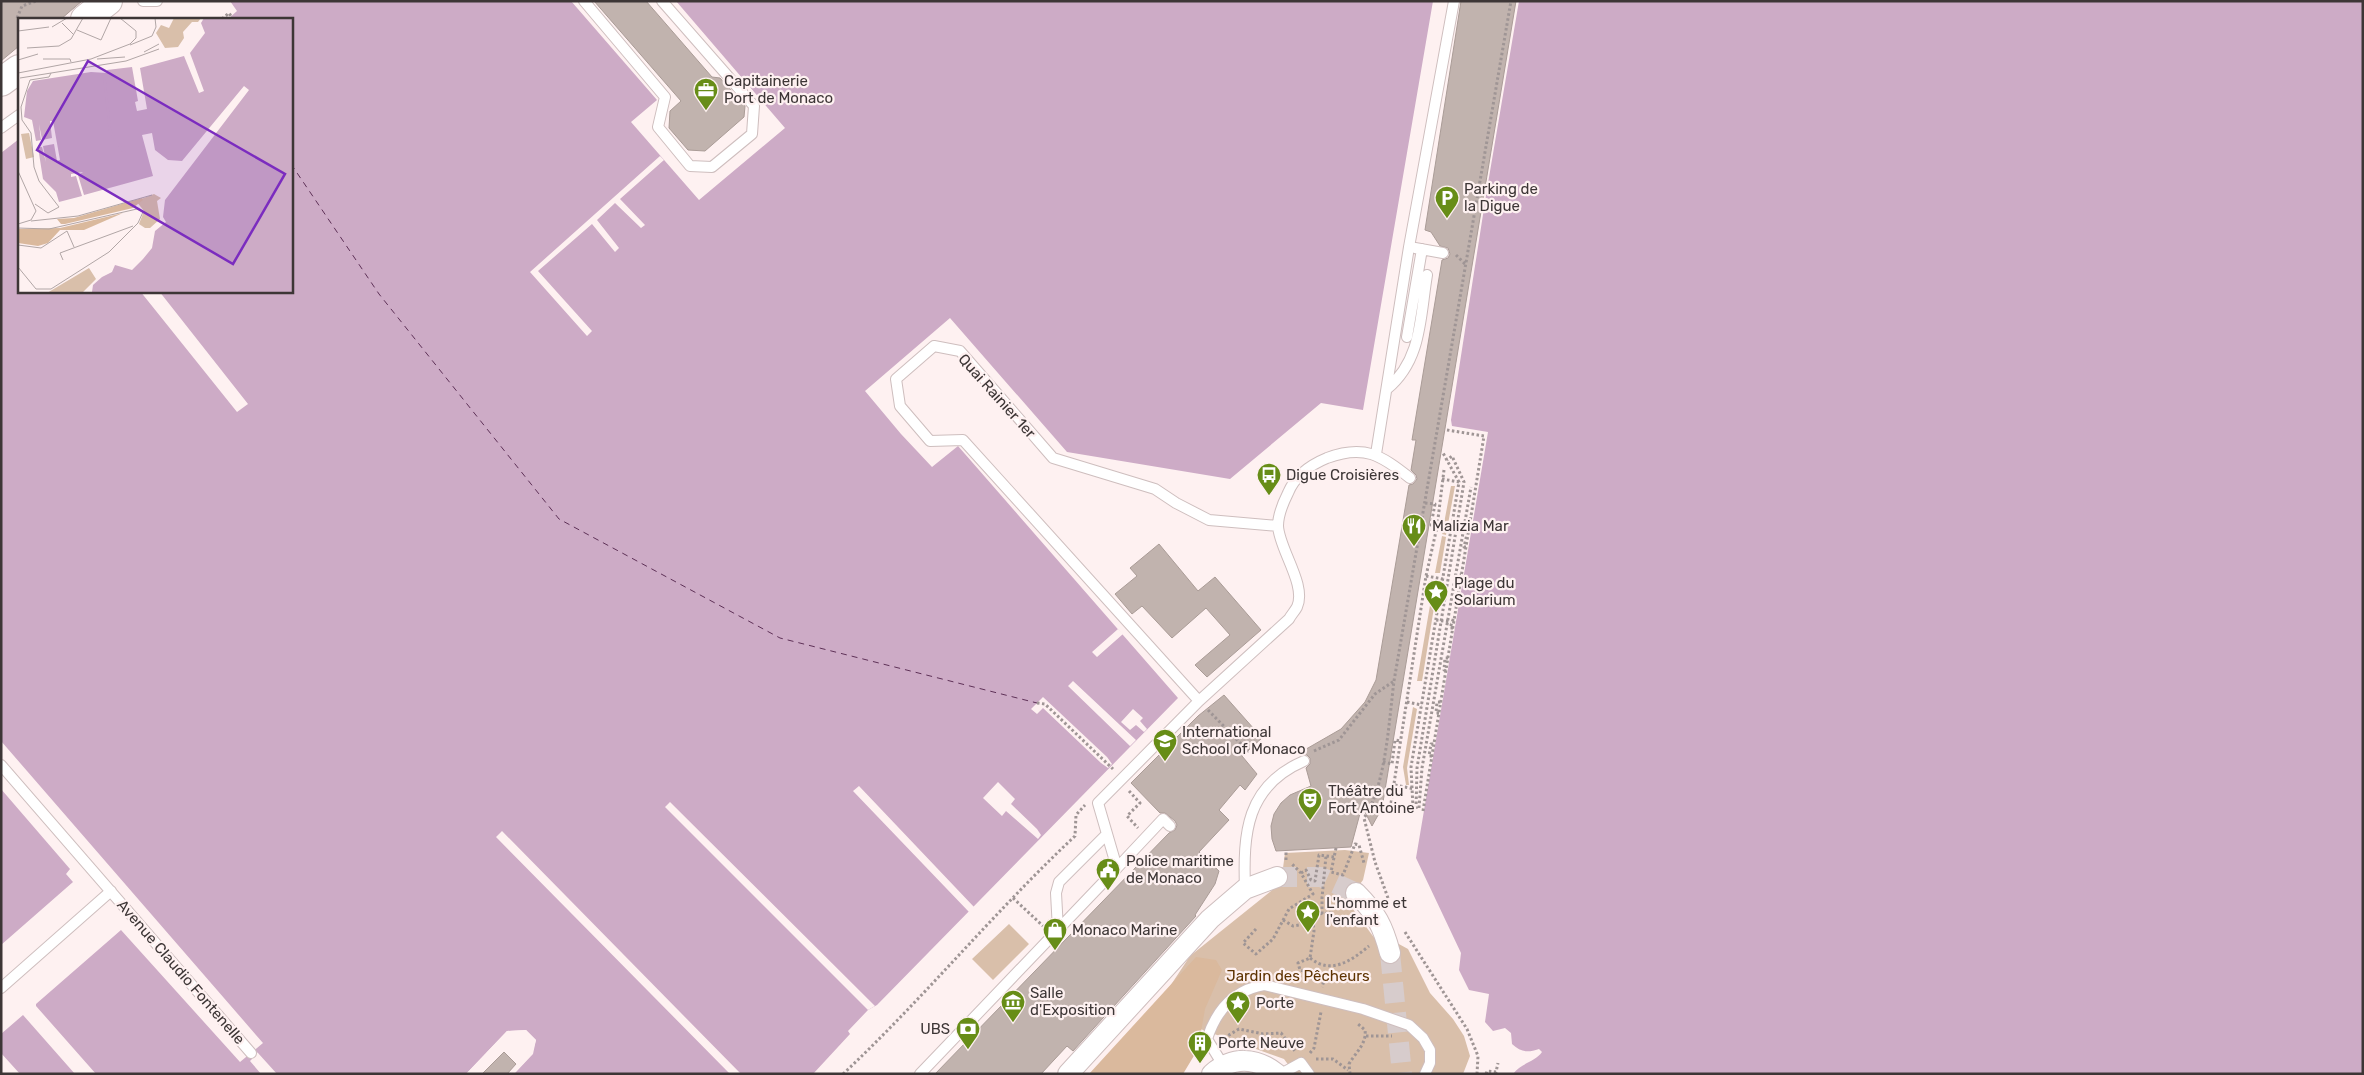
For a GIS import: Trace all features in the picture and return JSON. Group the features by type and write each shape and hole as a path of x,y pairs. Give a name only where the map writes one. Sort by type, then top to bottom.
{"main road":[{"path":"86,18 108,1"},
{"path":"1,82 18,70"}],"street":[{"path":"1068,1074 1210,919 1245,889 1277,877"},
{"path":"1356,893 1371,908 1384,928 1390,953"},
{"path":"1217,1069 1246,1059 1267,1065 1278,1074"}],"lane":[{"path":"143,1 158,1"},
{"path":"584,1 665,97 658,127 690,166 712,167 752,134 754,106 662,1"},
{"path":"1376,454 1409,247 1454,1"},
{"path":"1,128 18,116"},
{"path":"1409,247 1443,252"},
{"path":"1407,337 1422,249"},
{"path":"1386,389 1402,374 1413,355 1427,274"},
{"name":"Quai Rainier 1er","path":"1199,701 963,440 930,441 900,406 896,379 934,346 960,351 1053,458 1155,489 1176,503 1209,520 1278,526"},
{"path":"1117,868 1098,803 1199,701 1288,619 1298,605 1298,586 1278,526 1282,506 1290,487 1301,474 1318,462 1340,453 1360,451 1376,454 1410,478"},
{"path":"1245,889 1244,869 1248,829 1259,797 1277,775 1304,761"},
{"name":"Avenue Claudio Fontenelle","path":"1,765 251,1053"},
{"path":"920,1074 1163,819 1170,826"},
{"path":"1056,933 1056,893 1059,882 1106,835"},
{"name":"Avenue Claudio Fontenelle","path":"1,988 111,891"},
{"path":"1217,1069 1211,1046 1207,1039 1217,1014 1235,996 1247,989 1264,984 1363,1010 1409,1025 1423,1038 1430,1050 1430,1063 1425,1074"},
{"path":"1281,1074 1301,1063 1309,1074"}],"path":[{"path":"19,1 22,6"},
{"path":"16,18 22,6 36,1"},
{"path":"1389,901 1374,862 1364,818 1370,807 1383,762 1394,681 1511,1"},
{"path":"223,18 229,13 232,18"},
{"path":"1418,809 1425,796 1427,786 1484,436 1447,430"},
{"path":"1418,809 1412,788 1411,767 1459,482 1443,453"},
{"path":"1420,790 1420,747 1464,485 1452,456 1447,460"},
{"path":"1391,803 1426,576 1437,527 1444,470"},
{"path":"1442,479 1459,482"},
{"path":"1464,485 1476,488"},
{"path":"1418,809 1425,748 1442,664 1471,487"},
{"path":"1425,503 1435,504 1431,525 1437,527"},
{"path":"1466,547 1464,547 1463,540 1466,534 1468,534"},
{"path":"1449,537 1463,540"},
{"path":"1460,587 1457,586 1456,581 1459,575 1461,575"},
{"path":"1426,576 1442,579"},
{"path":"1448,580 1456,581"},
{"path":"1453,628 1450,628 1449,622 1452,617 1454,618"},
{"path":"1436,620 1449,622"},
{"path":"1446,671 1442,664 1445,658 1448,658"},
{"path":"1429,661 1442,664"},
{"path":"1310,747 1313,752 1339,740 1376,694 1394,681"},
{"path":"1199,701 1248,751 1274,746 1286,746 1293,751"},
{"path":"1037,702 1044,704 1116,772 1114,775 1140,803 1127,816 1146,836"},
{"path":"1407,702 1422,705"},
{"path":"1434,707 1437,702 1441,702"},
{"path":"1427,706 1434,707"},
{"path":"1434,707 1436,713 1439,713"},
{"path":"1383,762 1392,764 1395,740 1400,741"},
{"path":"1432,756 1429,756 1430,749 1431,744 1434,744"},
{"path":"1415,746 1430,749"},
{"path":"1395,785 1420,790 1425,796"},
{"path":"1420,790 1427,786"},
{"path":"843,1074 880,1039 1013,898 1075,836 1076,815 1087,803"},
{"path":"1336,848 1331,872 1343,875 1355,844 1359,844 1364,863"},
{"path":"1286,850 1286,857"},
{"path":"1256,929 1243,943 1256,954 1273,939 1289,909 1313,894 1301,873 1306,870 1311,880 1315,881 1319,855 1334,858"},
{"path":"1322,914 1326,856"},
{"path":"1013,898 1056,933"},
{"path":"1316,907 1317,914 1331,913 1331,909"},
{"path":"1283,920 1294,926 1299,925 1305,917 1312,915 1314,932 1310,958"},
{"path":"1348,923 1353,922"},
{"path":"1404,930 1467,1029 1478,1056 1477,1074"},
{"path":"1310,958 1319,965 1333,966 1351,960 1371,945"},
{"path":"1301,1063 1314,1048 1322,1014 1318,999 1324,977 1300,970 1298,963 1310,958"},
{"path":"1301,1063 1323,1057 1333,1059 1349,1072 1353,1056 1361,1047 1366,1036 1365,1030 1362,1027 1350,1021"},
{"path":"1211,1046 1239,1029 1263,1034 1282,1033 1289,1041 1301,1063"},
{"path":"1366,1036 1392,1036"},
{"path":"1486,1074 1487,1070 1496,1072 1498,1063"}],"green space":[{"path":"1451,486 1455,486 1446,535 1442,534"},
{"path":"1442,536 1446,537 1440,573 1435,573"},
{"path":"1434,582 1438,583 1422,681 1417,681"},
{"path":"1413,707 1417,709 1407,768 1409,785 1406,785 1403,767"},
{"name":"Jardin des Pêcheurs","path":"1345,850 1369,853 1363,880 1347,901 1381,947 1397,943 1408,949 1430,993 1453,1019 1464,1036 1470,1056 1463,1074 1295,1074 1284,1059 1153,1012 1190,956 1281,883 1285,853"},
{"path":"1009,924 1029,944 993,980 972,959"}],"shaded area":[{"path":"230,1 571,1 657,100 631,122 699,200 785,128 676,1 1433,1 1363,410 1321,403 1230,479 1067,452 950,318 865,391 932,467 958,446 1178,698 877,1005 868,1010 848,1031 850,1034 813,1074 514,1074 533,1054 536,1040 526,1030 507,1031 466,1074 96,1074 36,1006 121,930 240,1062 263,1043 1,741 1,153 18,140 18,292 292,292 292,18 229,18 237,11"},
{"path":"1519,1 2363,1 2363,1074 1513,1074 1542,1052 1539,1049 1524,1051 1518,1049 1512,1044 1511,1033 1505,1028 1493,1031 1485,1022 1489,994 1469,990 1459,970 1461,953 1416,858 1488,432 1452,426 1451,420"},
{"path":"1,789 70,869 66,874 73,882 1,945"},
{"path":"1196,957 1216,960 1222,970 1205,1009 1198,1049 1183,1074 1089,1074"},
{"path":"23,1015 75,1074 20,1074 1,1053 1,1034"}],"pier":[{"path":"660,156 664,160 620,199 645,225 641,228 615,203 597,220 619,248 615,252 592,224 538,271 592,331 587,336 530,272"},
{"path":"141,292 160,292 248,404 237,412"},
{"path":"1118,629 1123,634 1097,657 1092,652"},
{"path":"1073,681 1136,740 1130,746 1068,686"},
{"path":"1043,697 1107,757 1112,764 1108,768 1043,708 1037,714 1031,709"},
{"path":"1133,709 1143,718 1140,721 1147,729 1144,732 1136,725 1130,730 1121,722"},
{"path":"998,782 1015,799 1011,804 1037,829 1041,835 1038,839 1006,811 1002,816 983,798"},
{"path":"859,786 974,907 969,912 853,791"},
{"path":"670,802 875,1006 868,1010 665,807"},
{"path":"502,831 741,1074 730,1074 496,837"},
{"path":"526,1030 536,1040 532,1054 514,1074 511,1074 530,1052 534,1040 525,1033 509,1033 469,1074 466,1074 507,1031"},
{"path":"254,1050 277,1074 261,1074 250,1061 252,1059 249,1055"}],"building":[{"path":"1,1 82,1 62,18 18,18 18,47 1,61"},
{"path":"594,1 646,1 712,77 720,78 745,106 744,117 705,151 688,150 669,128 670,111 681,101"},
{"path":"1461,1 1516,1 1382,808 1372,826 1362,806 1351,847 1276,851 1272,839 1271,826 1274,814 1281,803 1290,795 1311,786 1306,768 1310,764 1310,758 1307,755 1302,755 1301,752 1341,729 1365,702 1376,680 1409,485 1413,484 1417,479 1411,470 1416,440 1412,440 1442,260 1448,258 1450,254 1448,248 1440,246 1431,232 1425,230"},
{"path":"1159,544 1198,591 1215,577 1261,630 1207,677 1195,665 1230,635 1206,608 1172,638 1142,606 1132,614 1115,594 1137,576 1130,568"},
{"path":"1224,695 1262,738 1242,756 1257,774 1245,790 1240,785 1219,810 1229,820 1199,852 1219,871 1215,884 1196,916 1073,1051 1067,1046 1041,1074 935,1074 1169,833 1175,830 1177,825 1175,821 1165,813 1160,813 1131,783 1198,716"},
{"path":"504,1052 516,1064 507,1074 482,1074"}],"ferry route":[{"path":"292,165 379,294 559,519 780,638 1037,703"}],"tunnel":[{"path":"1277,877 1321,877 1356,893"},
{"path":"1390,953 1402,1074"}],"place":[{"name":"Capitainerie Port de Monaco","path":"706,111"},
{"name":"Parking de la Digue","path":"1447,219"},
{"name":"Digue Croisières","path":"1269,496"},
{"name":"Malizia Mar","path":"1414,547"},
{"name":"Plage du Solarium","path":"1436,613"},
{"name":"International School of Monaco","path":"1165,762"},
{"name":"Théâtre du Fort Antoine","path":"1310,821"},
{"name":"Police maritime de Monaco","path":"1108,891"},
{"name":"L'homme et l'enfant","path":"1308,933"},
{"name":"Monaco Marine","path":"1055,951"},
{"name":"Salle d'Exposition","path":"1013,1023"},
{"name":"Porte","path":"1238,1024"},
{"name":"UBS","path":"968,1050"},
{"name":"Porte Neuve","path":"1200,1064"}]}
